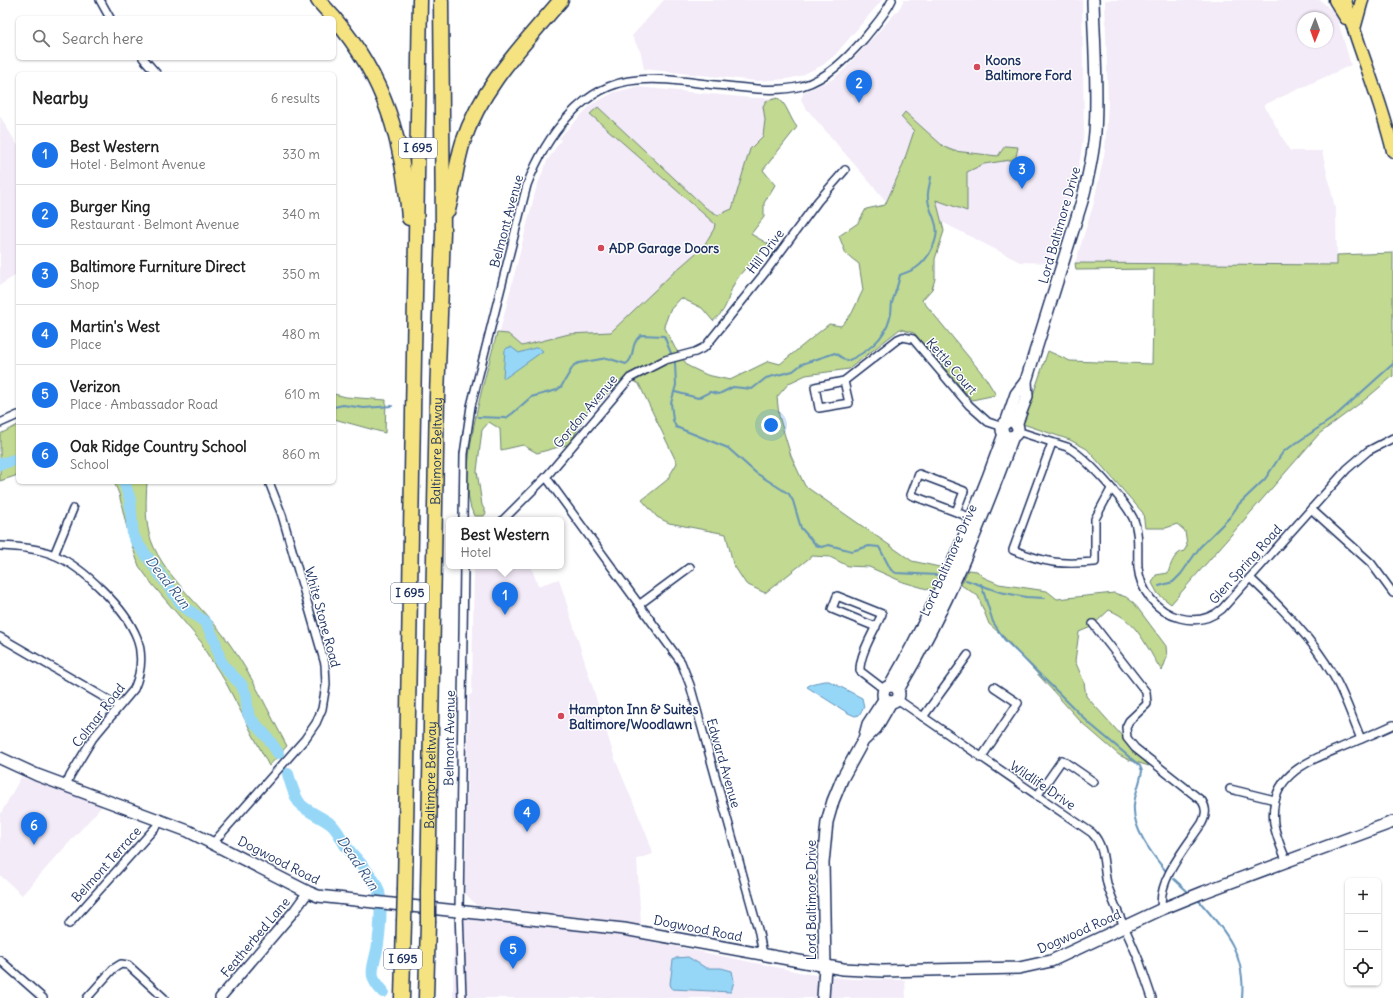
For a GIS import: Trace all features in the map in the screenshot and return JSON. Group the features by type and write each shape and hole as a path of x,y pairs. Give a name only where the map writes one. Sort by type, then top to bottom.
{"highway":[{"path":"318,0 332,16"},
{"name":"Baltimore Beltway","path":"402,998 420,0"},
{"name":"Baltimore Beltway","path":"426,998 437,404 443,232 442,0"},
{"path":"443,232 459,157 478,107 498,74 562,0"},
{"path":"336,21 359,51 373,76 390,115 399,142 406,183 415,297"}],"main road":[{"name":"Lord Baltimore Drive","path":"823,998 825,966 824,842 833,801 842,779 864,739 876,728 931,611 1026,396 1026,381 1080,208 1090,171 1095,130 1093,0"},
{"path":"1335,0 1354,30"},
{"path":"1345,0 1393,150"},
{"path":"1354,30 1362,0"},
{"name":"Lord Baltimore Drive","path":"891,694 922,648 956,581 987,507 1010,430"},
{"name":"Dogwood Road","path":"0,758 66,786 162,820 213,842 308,892 324,897 624,928 825,966 882,971 1019,968 1051,961 1162,909 1393,822"}],"street":[{"path":"100,0 109,16"},
{"name":"Belmont Avenue","path":"463,517 464,454 468,424 478,377 527,185 540,157 566,119 589,97 599,91 618,83 637,80 652,79 758,89 789,88 803,85 818,79 842,62 883,16 892,0"},
{"path":"145,60 155,72"},
{"name":"Hill Drive","path":"705,347 767,270 814,206 844,170"},
{"name":"Kettle Court","path":"844,381 849,403 819,408 815,386 844,381 893,342 903,337 909,337 913,339 969,405 988,422 1010,430"},
{"name":"Gordon Avenue","path":"506,517 546,477 630,378 651,366 674,357 696,352 705,347"},
{"path":"0,423 16,416"},
{"name":"Glen Spring Road","path":"1010,430 1052,442 1080,455 1129,511 1136,525 1138,567 1143,587 1155,604 1165,611 1185,620 1207,618 1222,609 1357,459 1379,444 1393,438"},
{"path":"1052,442 1013,550 1047,562 1068,564 1095,562 1095,519 1110,489"},
{"path":"956,512 964,492 919,474 911,495 956,512 972,518"},
{"name":"Edward Avenue","path":"546,477 674,650 686,673 759,933 763,954"},
{"name":"White Stone Road","path":"213,842 305,739 316,723 325,696 325,664 282,515 270,484"},
{"path":"54,555 73,508"},
{"path":"1311,509 1371,563 1393,593"},
{"name":"Colmar Road","path":"0,546 24,548 54,555 80,571 103,591 121,612 137,638 141,660 138,681 129,696 93,738 70,776 66,786"},
{"path":"640,604 690,567"},
{"name":"Belmont Avenue","path":"462,998 459,911 464,569"},
{"path":"1250,578 1281,608 1326,663 1341,690 1361,739"},
{"name":"Wildlife Drive","path":"876,627 832,609 837,596 882,614 860,664 860,671 981,758 1092,833 1097,838 1103,851 1106,880 1140,963 1152,998"},
{"path":"1093,624 1146,692 1147,704 1129,721 1126,727 1130,743 1202,801 1205,806 1205,816 1202,823 1164,884 1160,901 1162,909"},
{"path":"0,637 119,706"},
{"path":"923,717 968,655"},
{"path":"981,758 1018,703 994,687"},
{"path":"1287,862 1274,825 1276,800 1287,778 1303,764 1393,725"},
{"path":"1037,796 1062,760 1094,782"},
{"path":"1230,789 1276,800"},
{"name":"Belmont Terrace","path":"69,924 162,820"},
{"name":"Featherbed Lane","path":"224,997 308,892"},
{"path":"0,960 43,998"},
{"path":"87,998 113,969 121,964 128,965 164,998"}],"shaded area":[{"path":"664,0 882,0 835,55 823,65 800,76 787,79 757,81 644,69 641,53 632,36"},
{"path":"904,0 1082,0 1084,131 1080,159 1071,199 1050,263 1020,262 903,202 891,207 805,107 801,99 804,92 833,79 845,69 899,9"},
{"path":"1105,0 1320,0 1336,14 1351,65 1264,105 1290,151 1322,151 1336,212 1337,265 1075,263 1093,206 1105,151 1108,104"},
{"path":"637,87 752,98 778,98 783,102 791,120 797,127 612,360 480,410 536,189 547,161 561,140 559,138 592,104 615,92"},
{"path":"0,116 16,143 16,275 0,285"},
{"path":"474,569 532,569 538,586 559,579 615,759 648,838 653,854 637,859 641,924 476,905 465,893 469,695 472,694"},
{"path":"21,777 103,805 22,895 0,875 0,815"},
{"path":"454,917 604,932 809,974 849,979 905,980 906,998 453,998"}],"green space":[{"path":"778,98 784,104 797,127 763,170 775,185 764,203 764,217 751,234 770,245 750,263 737,278 725,308 713,321 702,308 681,298 670,310 664,326 675,348 688,366 707,375 730,380 769,361 780,364 829,324 841,326 852,313 863,290 859,264 846,254 839,236 858,223 866,209 885,205 902,167 914,131 901,117 905,112 944,147 954,151 998,156 1005,146 1018,147 1017,159 984,164 967,172 967,211 936,200 944,231 935,259 935,279 932,289 922,300 985,377 996,395 972,400 914,333 900,329 849,369 806,375 789,383 777,397 779,416 791,456 805,486 912,561 944,568 934,591 903,582 869,567 848,566 830,557 812,556 765,593 746,584 733,564 726,534 669,523 657,517 642,500 667,480 677,463 639,384 626,376 600,401 591,404 570,444 537,453 523,445 501,450 500,429 489,422 482,430 477,471 482,505 486,513 484,516 474,516 469,499 468,477 470,452 480,399 497,333 508,334 522,346 569,334 611,332 672,274 703,247 714,229 715,224 590,114 598,107 706,208 718,215 732,209 750,149 763,136 765,120 763,106 766,101"},
{"path":"1393,253 1393,376 1367,398 1319,434 1171,604 1158,594 1152,583 1156,575 1168,573 1175,556 1184,551 1187,546 1185,531 1177,524 1166,528 1145,528 1143,513 1087,449 1070,440 1023,424 1048,351 1070,361 1152,364 1154,269 1076,270 1075,263 1337,265 1337,255"},
{"path":"336,394 346,397 386,400 385,433 336,420"},
{"path":"16,426 16,476 0,481 0,434"},
{"path":"115,484 147,484 147,521 154,548 172,576 229,643 252,680 287,746 269,766 225,681 204,649 202,643 152,584 139,566 129,537 119,494"},
{"path":"968,570 977,571 983,577 999,584 1047,591 1057,599 1114,593 1126,597 1134,603 1166,646 1167,657 1162,671 1146,644 1128,621 1109,610 1091,627 1079,632 1075,661 1084,682 1086,696 1149,766 1129,760 1119,755 1081,722 1004,637 989,624 978,596 961,585"}],"water":[{"path":"511,347 519,353 538,347 543,351 505,378 503,377 505,350"},
{"path":"829,681 862,698 864,707 859,715 855,716 848,713 807,687 810,684"},
{"path":"688,957 706,968 721,968 732,971 734,981 731,992 672,989 670,984 673,960 676,958"}],"waterway":[{"path":"675,392 698,398 710,392 719,394 733,387 752,389 766,378 793,371 802,364 835,353 847,361 861,354 874,344 887,326 900,275 921,264 933,247 936,228 928,196 931,177"},
{"path":"478,417 506,418 531,397 557,390 561,387 574,365 607,358 626,364 631,358 635,342 641,335 664,336 675,363 676,385 671,403 673,420 676,427 728,448 756,473 789,494 793,501 801,528 816,545 821,547 829,545 852,551 869,546 879,547 891,570 896,573 937,575"},
{"path":"1159,586 1173,582 1181,574 1200,547 1230,517 1239,504 1265,479 1283,452 1333,418 1393,364"},
{"path":"336,407 343,405 364,408 392,406"},
{"name":"Dead Run","path":"0,464 16,460"},
{"name":"Dead Run","path":"125,484 130,499 133,535 138,544 182,605 206,623 215,641 220,660 227,670 241,684 246,695 248,713 251,719 268,738 278,753"},
{"path":"966,580 1000,592 1026,597 1045,598"},
{"path":"981,584 993,622 1004,639 1090,724 1140,766 1142,771 1135,796 1134,814 1139,831 1154,856 1165,870"},
{"name":"Dead Run","path":"288,774 295,794 301,805 332,825 338,832 345,845 377,886 380,897 380,918 379,939 373,975 377,986 383,992"},
{"path":"1174,879 1187,891"},
{"path":"1199,901 1226,934 1237,956 1241,969 1242,998"}],"place":[{"name":"Koons Baltimore Ford","path":"977,67"},
{"name":"Burger King","path":"859,103"},
{"name":"Baltimore Furniture Direct","path":"1022,189"},
{"name":"ADP Garage Doors","path":"601,248"},
{"name":"Best Western","path":"505,615"},
{"name":"Hampton Inn & Suites Baltimore/Woodlawn","path":"561,716"},
{"name":"Martin's West","path":"527,832"},
{"name":"Oak Ridge Country School","path":"34,845"},
{"name":"Verizon","path":"513,969"}]}
